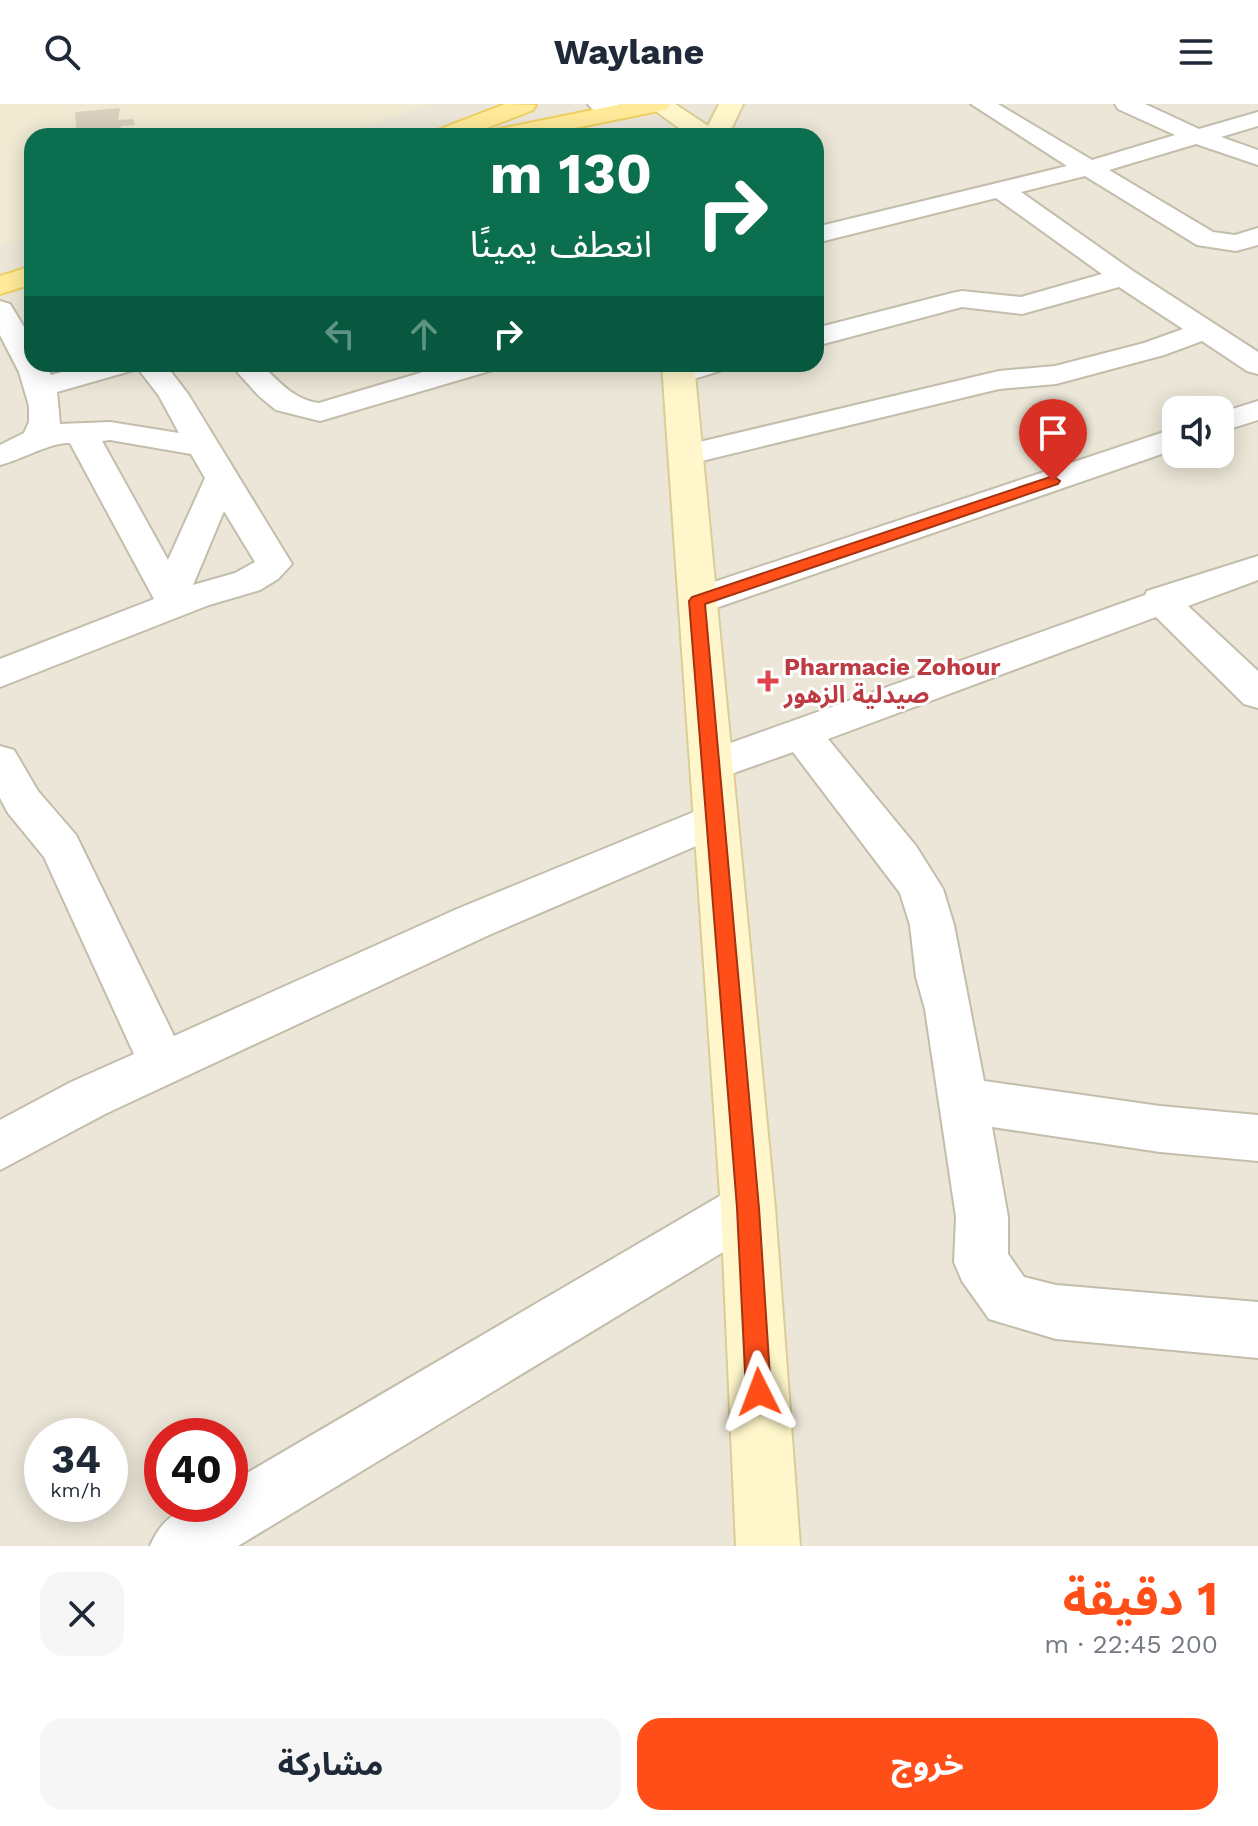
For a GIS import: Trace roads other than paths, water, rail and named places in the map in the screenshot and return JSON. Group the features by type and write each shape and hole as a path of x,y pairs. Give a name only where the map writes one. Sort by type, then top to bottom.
{"main road":[{"path":"465,128 526,104"},
{"path":"530,128 609,108 658,104"},
{"path":"0,285 24,278"}],"street":[{"path":"658,104 697,128"},
{"path":"720,128 731,104"},
{"path":"982,104 1213,242 1236,243 1257,238"},
{"path":"1126,104 1198,137 1258,158"},
{"path":"824,233 1089,168 1258,119"},
{"path":"1001,190 1123,277 1258,365"},
{"path":"824,335 962,299 1022,306 1123,277"},
{"path":"0,310 24,354"},
{"path":"685,455 999,380 1056,375 1154,349 1206,330"},
{"path":"34,372 42,387 45,416 40,436"},
{"path":"42,387 95,372"},
{"path":"0,674 173,600 249,581 266,574 274,564 173,394 156,372"},
{"path":"252,372 267,388 301,412 320,412 455,372"},
{"path":"690,372 685,455 748,1208 768,1546"},
{"path":"1234,418 1258,410"},
{"path":"0,455 20,449 40,436 110,431 204,446"},
{"path":"74,434 85,440 173,600"},
{"path":"697,601 1162,443"},
{"path":"173,600 221,478"},
{"path":"711,766 1160,600 1258,567"},
{"path":"1160,600 1258,694"},
{"path":"801,733 901,858 921,889 932,925 939,977 948,1009 982,1217 981,1262 1008,1300 1056,1312 1258,1330"},
{"path":"0,761 23,802 61,847 163,1065"},
{"path":"0,1146 88,1098 473,922 716,820"},
{"path":"961,1100 1160,1129 1258,1138"},
{"path":"181,1546 748,1208"}],"place":[{"name":"Pharmacie Zohour صيدلية الزهور","path":"768,681"}]}
